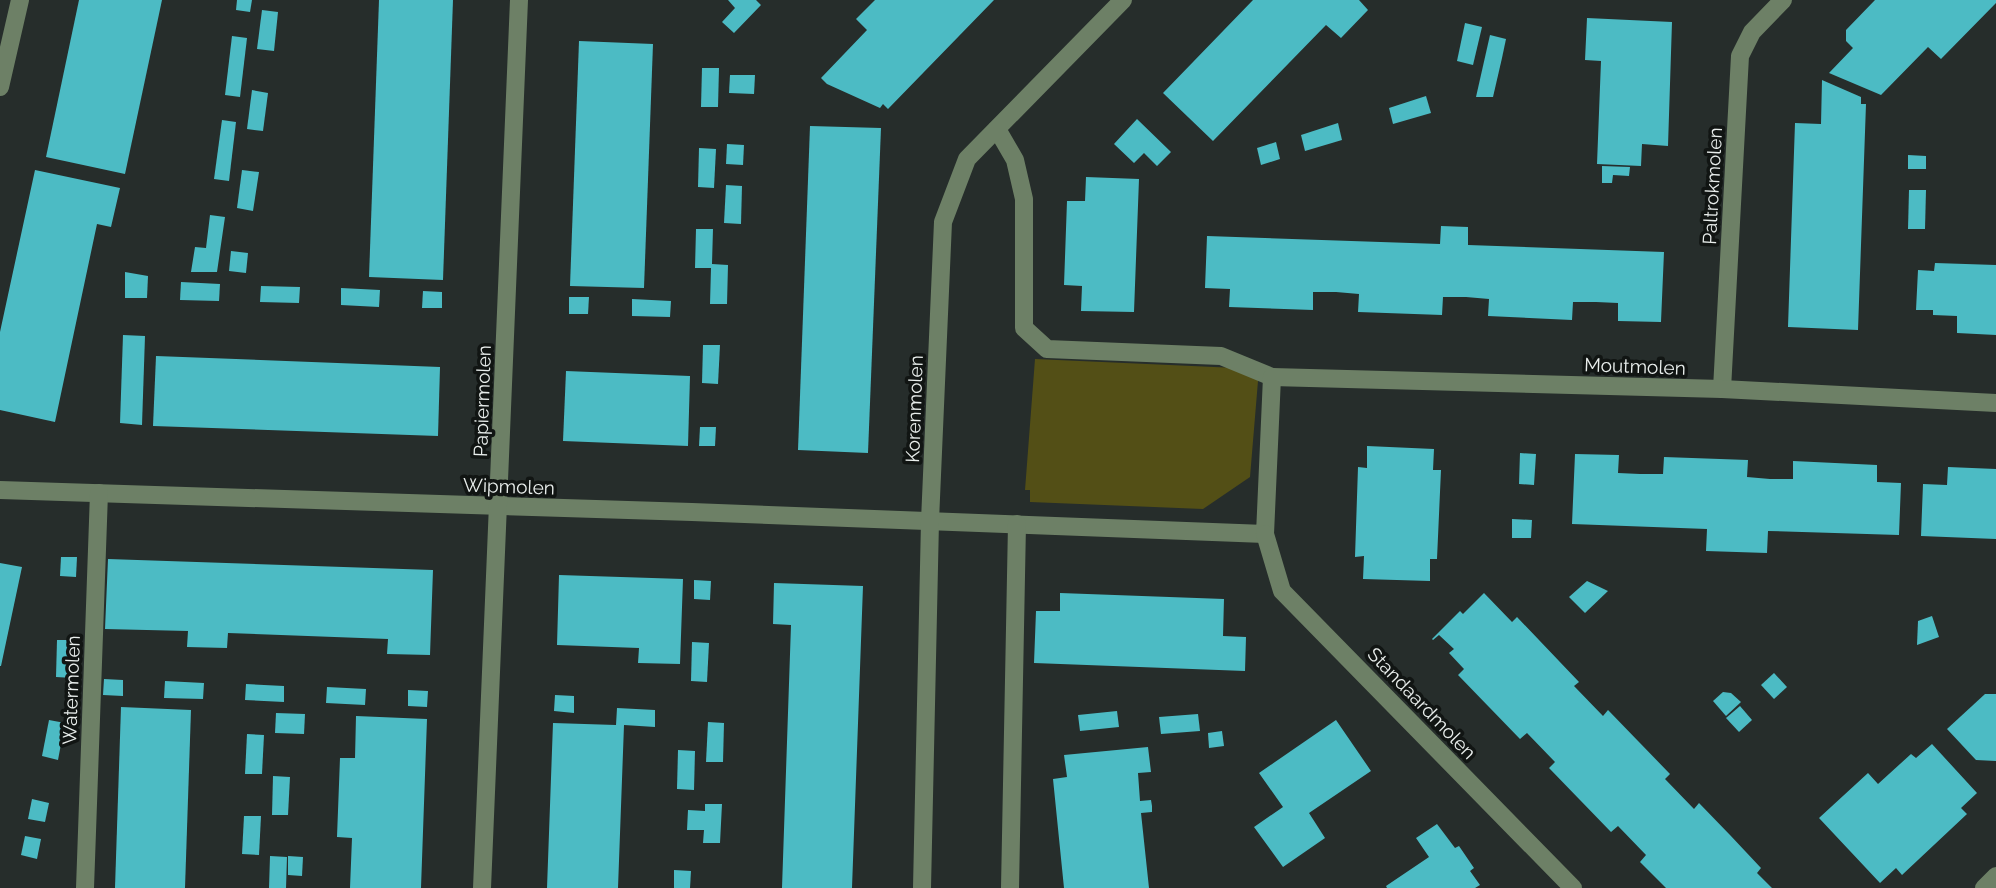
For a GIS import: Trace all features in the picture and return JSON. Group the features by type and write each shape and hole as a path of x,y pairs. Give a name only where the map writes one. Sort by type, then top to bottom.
{"street":[{"path":"0,87 20,0"},
{"name":"Papiermolen","path":"482,888 519,0"},
{"name":"Korenmolen","path":"922,888 930,522 943,222 967,159 1123,0"},
{"name":"Paltrokmolen","path":"1722,389 1740,56 1752,32 1783,0"},
{"name":"Moutmolen","path":"998,128 1015,160 1024,199 1024,328 1047,349 1221,356 1272,377 1722,389 1996,403"},
{"path":"1010,888 1017,524 1265,534 1272,377"},
{"name":"Wipmolen","path":"0,490 1017,524"},
{"name":"Watermolen","path":"85,888 99,493"},
{"name":"Standaardmolen","path":"1265,534 1282,591 1573,888"},
{"path":"1984,888 1996,876"}],"shaded area":[{"path":"1035,359 1259,369 1250,477 1203,509 1030,502 1030,490 1025,490"}],"building":[{"path":"79,0 162,0 125,174 46,157"},
{"path":"237,0 252,0 250,12 236,10"},
{"path":"379,0 453,0 443,280 369,277"},
{"path":"728,0 756,0 761,5 734,33 722,22 735,8"},
{"path":"875,0 994,0 888,109 883,104 880,108 827,84 821,78 867,30 856,19"},
{"path":"1253,0 1359,0 1368,10 1341,38 1326,25 1213,141 1163,93"},
{"path":"1875,0 1996,0 1996,3 1941,59 1928,47 1881,95 1829,73 1853,48 1846,41 1846,30"},
{"path":"262,10 278,12 274,51 257,49"},
{"path":"1587,18 1672,22 1668,146 1642,144 1641,166 1597,164 1601,61 1585,60"},
{"path":"1465,23 1482,27 1473,65 1457,61"},
{"path":"1490,35 1506,39 1502,58 1493,97 1476,97"},
{"path":"232,36 247,38 240,97 225,95"},
{"path":"579,41 653,44 644,288 570,286"},
{"path":"702,68 719,68 718,107 701,107"},
{"path":"730,75 755,75 754,94 729,93"},
{"path":"1822,80 1861,97 1861,104 1866,104 1858,330 1788,327 1795,123 1821,124"},
{"path":"252,90 268,93 263,131 247,129"},
{"path":"1426,96 1431,113 1393,124 1389,108"},
{"path":"1137,119 1171,152 1157,166 1144,153 1134,163 1114,144"},
{"path":"222,120 236,122 229,181 214,179"},
{"path":"1338,123 1342,140 1305,151 1301,135"},
{"path":"810,126 881,128 868,453 798,450"},
{"path":"1276,142 1280,159 1261,165 1257,148"},
{"path":"727,144 744,145 743,165 726,164"},
{"path":"699,148 716,149 714,188 698,187"},
{"path":"1908,155 1926,156 1926,169 1908,169"},
{"path":"1602,166 1630,167 1629,176 1613,175 1612,183 1602,183"},
{"path":"35,170 120,188 111,227 97,224 55,422 0,410 0,332"},
{"path":"242,170 259,172 253,211 237,208"},
{"path":"1086,177 1139,179 1134,312 1081,311 1082,286 1064,285 1067,201 1085,201"},
{"path":"726,185 742,186 741,224 724,223"},
{"path":"1909,190 1926,190 1925,229 1908,229"},
{"path":"210,215 225,217 217,272 191,272 195,247 206,248"},
{"path":"1441,226 1468,227 1468,245 1664,252 1661,322 1618,321 1618,303 1596,302 1573,302 1572,320 1488,316 1489,299 1466,297 1443,297 1442,315 1358,312 1359,294 1336,292 1313,292 1313,310 1229,307 1230,289 1205,288 1207,236 1440,244"},
{"path":"696,229 713,229 712,264 728,265 727,304 710,304 711,268 695,268"},
{"path":"231,251 248,253 246,273 229,271"},
{"path":"1935,263 1996,265 1996,335 1957,333 1957,316 1933,315 1933,310 1916,310 1918,270 1934,271"},
{"path":"125,272 148,276 147,298 125,298"},
{"path":"181,282 220,284 219,301 180,300"},
{"path":"261,286 300,287 299,303 260,302"},
{"path":"341,288 380,290 379,307 341,305"},
{"path":"423,291 442,292 442,308 422,308"},
{"path":"569,297 589,297 588,314 569,314"},
{"path":"632,299 671,301 670,317 632,316"},
{"path":"123,335 145,336 142,425 120,423"},
{"path":"703,345 720,345 718,384 702,383"},
{"path":"156,356 440,367 438,436 153,426"},
{"path":"566,371 690,376 688,446 563,441"},
{"path":"700,427 716,427 715,446 699,446"},
{"path":"1367,446 1434,449 1433,470 1441,470 1437,559 1430,559 1430,581 1363,579 1364,556 1355,557 1358,467 1367,468"},
{"path":"1520,453 1536,454 1534,485 1519,484"},
{"path":"1575,454 1619,455 1618,473 1640,474 1663,474 1664,457 1748,460 1747,477 1770,479 1793,479 1793,461 1877,465 1877,482 1901,483 1899,535 1768,531 1767,553 1706,551 1707,529 1572,524"},
{"path":"1948,467 1996,469 1996,539 1921,536 1923,484 1947,485"},
{"path":"1512,519 1532,520 1531,538 1512,538"},
{"path":"61,557 77,557 76,577 60,576"},
{"path":"108,559 433,570 430,655 387,654 388,639 228,633 227,648 187,647 188,631 105,629"},
{"path":"0,563 22,567 1,666 0,666"},
{"path":"559,575 683,579 680,664 638,663 639,648 557,645"},
{"path":"694,580 711,581 710,600 694,599"},
{"path":"1587,581 1608,591 1585,613 1569,597"},
{"path":"774,583 863,586 852,888 782,888 791,625 773,624"},
{"path":"1060,593 1224,599 1223,636 1246,637 1245,671 1034,663 1036,611 1060,611"},
{"path":"1484,593 1512,622 1517,617 1579,682 1574,686 1603,716 1608,710 1670,774 1665,779 1694,809 1699,803 1761,868 1757,873 1772,888 1666,888 1640,862 1646,855 1618,826 1611,832 1549,768 1555,762 1527,733 1520,739 1458,675 1464,669 1449,653 1454,649 1439,635 1432,639 1460,611 1463,614"},
{"path":"1932,616 1939,637 1917,645 1918,621"},
{"path":"57,640 74,640 73,678 56,677"},
{"path":"692,642 709,643 707,682 691,681"},
{"path":"1774,673 1787,687 1774,699 1761,685"},
{"path":"104,679 123,680 123,696 103,695"},
{"path":"165,681 204,683 203,699 164,698"},
{"path":"246,684 284,686 284,702 245,700"},
{"path":"327,687 366,689 365,705 326,703"},
{"path":"408,690 428,691 427,707 408,706"},
{"path":"1723,692 1731,693 1741,702 1726,716 1713,701"},
{"path":"1985,694 1996,694 1996,761 1976,760 1947,729"},
{"path":"555,695 574,696 574,713 554,711"},
{"path":"1740,706 1752,720 1739,732 1726,718"},
{"path":"121,707 191,710 185,888 115,888"},
{"path":"617,708 655,710 655,727 624,725 618,888 547,888 553,723 616,725"},
{"path":"1117,711 1119,727 1080,731 1078,715"},
{"path":"276,713 305,714 304,734 275,733"},
{"path":"1198,714 1200,731 1161,734 1159,717"},
{"path":"356,716 427,719 421,888 350,888 352,838 337,837 340,758 355,758"},
{"path":"49,720 65,723 58,760 42,756"},
{"path":"1336,720 1371,771 1309,813 1325,838 1283,867 1254,827 1283,807 1259,773"},
{"path":"708,722 724,723 723,762 706,762"},
{"path":"1222,731 1224,746 1209,748 1208,733"},
{"path":"247,734 264,735 262,774 245,774"},
{"path":"1932,744 1977,793 1961,808 1967,814 1902,875 1896,868 1880,883 1819,818 1868,773 1878,784 1911,754 1916,758"},
{"path":"1148,747 1151,772 1138,773 1140,801 1151,800 1152,806 1152,812 1141,813 1149,888 1064,888 1053,779 1067,777 1064,755"},
{"path":"678,750 695,751 694,790 677,789"},
{"path":"273,776 290,777 288,815 272,815"},
{"path":"32,799 49,803 45,822 28,819"},
{"path":"705,804 722,804 720,843 703,843 704,830 687,830 688,810 705,811"},
{"path":"244,816 261,816 259,855 242,854"},
{"path":"1437,824 1455,848 1459,846 1474,868 1470,871 1480,885 1475,888 1387,888 1386,886 1429,857 1416,838"},
{"path":"25,836 41,839 37,859 21,855"},
{"path":"270,856 287,857 286,888 269,888"},
{"path":"288,856 303,857 302,876 288,875"},
{"path":"674,870 691,871 690,888 674,888"}]}
